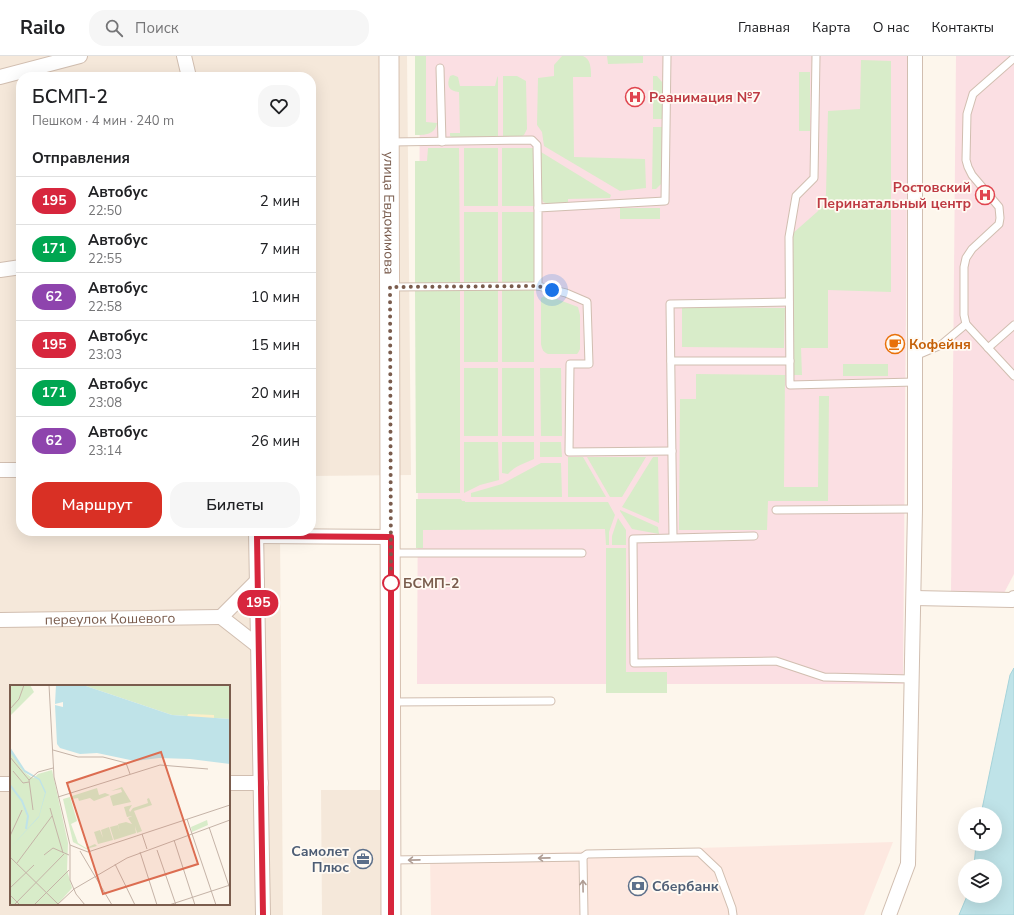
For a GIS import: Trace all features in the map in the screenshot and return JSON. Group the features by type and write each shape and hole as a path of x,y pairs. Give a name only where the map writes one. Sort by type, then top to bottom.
{"main road":[{"name":"улица Евдокимова","path":"389,56 391,915"}],"street":[{"path":"19,72 80,56"},
{"path":"184,56 188,72"},
{"path":"889,915 908,864 915,508 916,56"},
{"path":"0,77 16,73"},
{"path":"0,270 16,268"},
{"path":"0,470 16,470"},
{"path":"256,536 263,915"},
{"path":"290,536 391,545"},
{"path":"257,581 221,618 258,646"},
{"path":"914,598 1012,600 1014,598"},
{"name":"переулок Кошевого","path":"0,620 221,618"},
{"path":"230,783 261,783"}],"lane":[{"path":"538,208 665,200 667,56"},
{"path":"816,56 814,178 796,196 789,237 790,385 915,382"},
{"path":"1014,58 973,94 967,114 966,160 968,167 972,175 999,207 1000,218 999,224 972,249 966,258 964,267 964,315 966,324 1014,376"},
{"path":"440,68 442,142"},
{"path":"390,142 532,140 537,145 538,286"},
{"path":"390,287 538,286 566,293 587,302 589,364 570,364 569,452 672,450"},
{"path":"673,538 670,304 789,302"},
{"path":"915,356 941,345 966,324"},
{"path":"988,348 1014,325"},
{"path":"671,361 790,361"},
{"path":"776,510 915,508"},
{"path":"754,536 633,539 634,663 776,661 824,677 912,679"},
{"path":"391,545 582,553"},
{"path":"391,702 551,701"},
{"path":"392,860 582,857 587,854 699,852 718,870 732,908 733,915"},
{"path":"582,857 584,915"}],"shaded area":[{"path":"0,56 407,56 411,475 316,476 316,72 16,72 16,536 280,536 283,915 0,915"},
{"name":"БСМП-2","path":"420,56 908,56 903,684 417,684"},
{"name":"Ростовский Перинатальный центр","path":"956,56 1014,56 1014,574 1003,595 951,594"},
{"path":"321,790 385,790 385,915 322,915"},
{"path":"893,842 864,915 431,915 430,856"}],"green space":[{"path":"415,56 426,56 426,122 437,123 432,132 422,135 415,135"},
{"path":"562,56 586,57 591,68 591,77 573,77 574,157 645,159 646,188 620,191 544,146 542,132 537,125 538,78 554,76 554,65"},
{"path":"607,56 643,56 643,63 608,64"},
{"path":"861,60 891,61 891,292 828,290 828,348 801,348 802,375 793,375 792,234 824,204 826,194 828,111 860,109"},
{"path":"799,72 810,72 810,131 799,131"},
{"path":"453,75 458,77 460,86 495,86 498,76 498,137 450,136 450,133 460,133 459,92 451,89 448,85 450,76"},
{"path":"503,76 517,76 526,81 527,129 524,135 520,137 503,136"},
{"path":"653,76 657,76 662,82 662,119 653,119"},
{"path":"653,127 662,127 661,184 656,189 652,189"},
{"path":"428,148 459,148 460,284 415,284 415,161 427,161"},
{"path":"464,148 498,148 498,206 464,206"},
{"path":"502,148 534,148 534,206 502,206"},
{"path":"541,152 611,195 610,198 568,199 568,205 551,205 543,202 541,195"},
{"path":"620,208 660,208 660,219 620,219"},
{"path":"464,212 498,212 498,284 464,284"},
{"path":"502,212 534,212 534,284 502,284"},
{"path":"415,290 460,290 460,493 416,493"},
{"path":"464,290 498,290 498,362 464,362"},
{"path":"502,290 534,290 534,362 502,362"},
{"path":"546,295 578,307 580,315 580,349 577,354 548,354 543,350 541,344 541,298"},
{"path":"682,307 785,308 784,348 682,347"},
{"path":"843,364 888,364 888,376 843,376"},
{"path":"464,368 498,368 498,436 464,436"},
{"path":"502,368 534,368 534,436 502,436"},
{"path":"540,368 561,368 562,436 541,436"},
{"path":"696,374 785,375 784,487 818,487 819,396 829,396 828,501 768,501 767,530 679,530 680,399 696,399"},
{"path":"464,442 498,442 499,480 480,485 464,493"},
{"path":"502,442 534,442 534,459 517,467 508,474 502,473"},
{"path":"540,442 561,442 562,457 540,457"},
{"path":"568,457 583,457 606,497 568,497"},
{"path":"587,457 646,457 622,497 610,497"},
{"path":"653,457 658,457 659,523 622,507"},
{"path":"541,463 561,463 562,497 471,497 471,493 502,484"},
{"path":"416,499 461,499 465,502 608,502 615,515 609,532 609,545 606,545 605,529 423,530 423,548 416,548"},
{"path":"620,510 658,527 659,534 632,529"},
{"path":"618,518 626,530 626,545 612,545 612,536"},
{"path":"606,548 626,548 626,672 667,672 667,693 606,693"}],"water":[{"path":"1014,668 1014,915 959,915 964,903 1002,903 1002,859 975,859 975,851 1002,851 1002,807 982,807 1010,675"}],"bus line":[{"name":"195","path":"263,915 257,536 391,537 391,915"}],"place":[{"name":"Реанимация №7","path":"635,97"},
{"name":"Ростовский Перинатальный центр","path":"985,195"},
{"name":"Кофейня","path":"895,344"},
{"name":"БСМП-2","path":"391,583"},
{"name":"Самолет Плюс","path":"363,859"},
{"name":"Сбербанк","path":"638,886"}],"route":[{"path":"391,583 390,287 538,286 552,290"}]}
